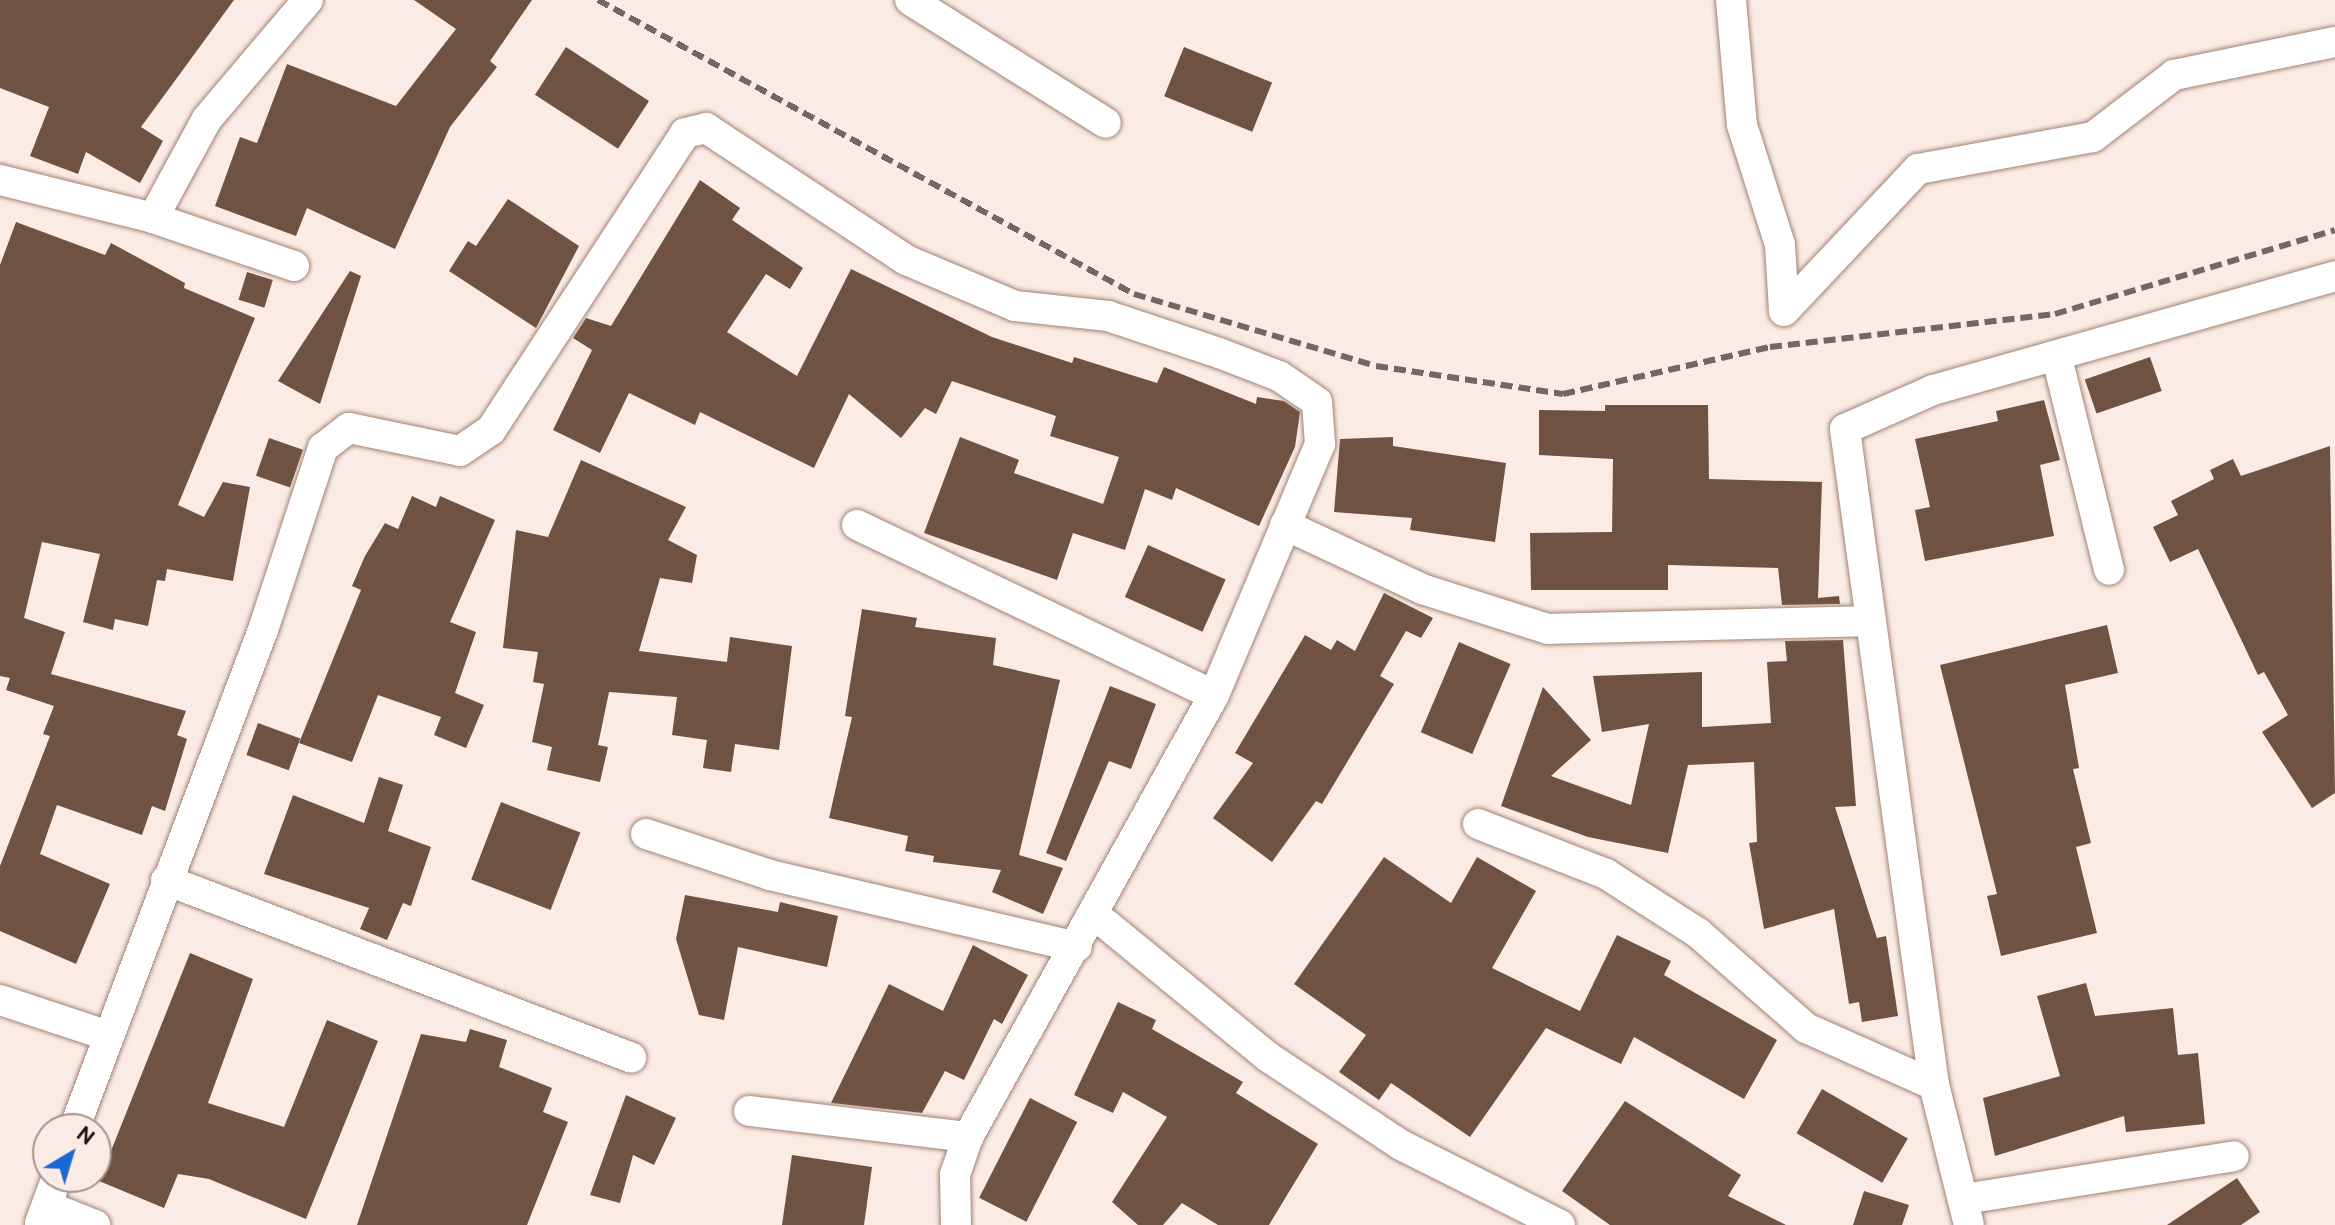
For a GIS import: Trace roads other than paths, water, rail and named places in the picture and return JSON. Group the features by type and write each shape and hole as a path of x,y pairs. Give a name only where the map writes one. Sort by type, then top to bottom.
{"street":[{"path":"153,218 207,119 308,0"},
{"path":"910,0 1106,123"},
{"path":"1731,0 1742,125 1780,245 1784,311 1918,169 2093,137 2174,75 2335,42"},
{"path":"79,1113 106,1035 263,630 323,448 349,428 460,451 491,430 685,133 715,131 906,260 1015,306 1108,316 1279,376 1317,402 1320,444 1214,695 1095,915 968,1137 955,1174 956,1225"},
{"path":"0,180 153,218 294,266"},
{"path":"2234,1156 1966,1212 1934,1085 1845,429 1933,390 2057,358 2335,276"},
{"path":"2057,358 2109,570"},
{"path":"857,525 1214,695"},
{"path":"1285,525 1422,589 1548,629 1869,621"},
{"path":"1478,824 1606,874 1698,933 1806,1028 1934,1085"},
{"path":"646,834 770,875 1077,947"},
{"path":"166,880 631,1058"},
{"path":"1095,915 1281,1066 1401,1145 1560,1225"},
{"path":"0,1000 106,1035"},
{"path":"749,1111 968,1137"},
{"path":"51,1193 43,1216 95,1225"}],"railway":[{"path":"598,0 1134,294 1376,366 1563,394 1770,347 2055,314 2335,230"}]}
